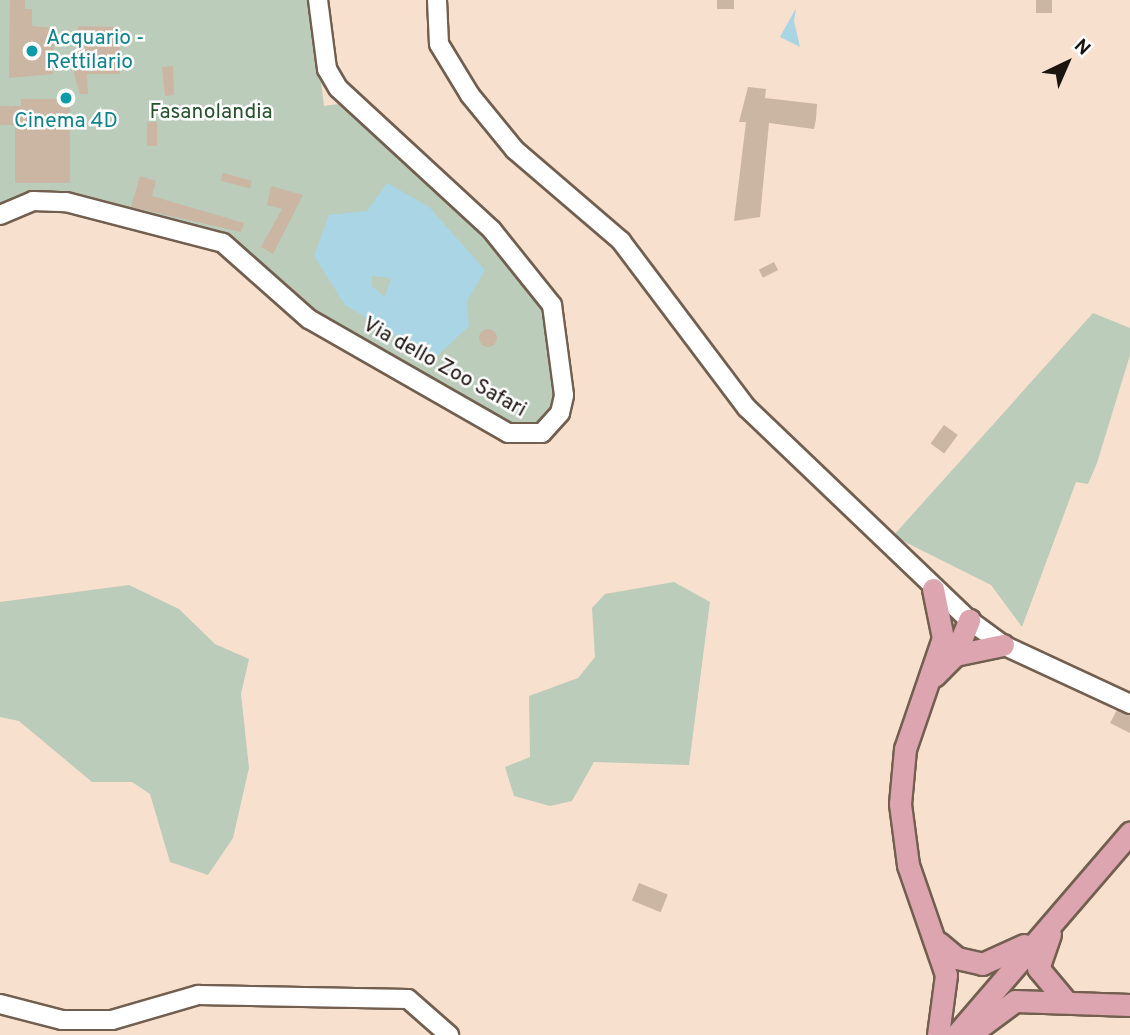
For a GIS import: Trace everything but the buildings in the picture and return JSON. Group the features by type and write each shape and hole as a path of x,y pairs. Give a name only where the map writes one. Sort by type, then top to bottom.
{"main road":[{"path":"933,589 949,646"},
{"path":"938,1035 948,997 939,943 908,865 900,804 905,749 932,678 949,646 969,620"},
{"path":"949,646 1003,645"},
{"path":"956,1035 1065,905 1130,833"},
{"path":"1064,999 1038,968 1065,905"},
{"path":"939,943 957,958 982,964 1004,958 1044,930"},
{"path":"969,1035 1015,1001 1064,999 1130,1005"}],"street":[{"name":"Via dello Zoo Safari","path":"0,215 33,201 66,202 223,243 309,319 508,433 542,433 560,414 564,395 552,305 492,230 342,94 327,69 318,0"},
{"path":"437,0 436,31 446,59 515,150 621,241 747,408 933,589 969,620 1003,645 1130,704"},
{"path":"0,1004 61,1020 99,1020 198,995 408,999 449,1035"}],"green space":[{"name":"Fasanolandia","path":"0,0 311,0 324,106 338,104 415,162 538,291 555,340 559,395 547,419 528,429 493,415 311,314 237,240 89,198 34,192 0,204"},
{"path":"1093,313 1130,328 1130,355 1097,463 1088,484 1076,482 1022,627 991,585 893,536"},
{"path":"674,582 710,602 689,765 594,762 572,801 550,806 514,796 505,767 530,757 529,696 578,678 595,657 592,608 605,594"},
{"path":"129,585 179,609 215,644 249,659 241,694 249,768 233,838 208,875 170,862 150,794 132,782 92,782 19,721 0,717 0,602"}],"water":[{"path":"796,8 794,21 800,47 780,37"},
{"path":"387,183 429,207 485,270 467,301 469,326 434,359 345,305 314,256 329,215 367,211","holes":["372,276 391,278 385,297 372,286"]}],"place":[{"name":"Acquario - Rettilario","path":"32,51"},
{"name":"Cinema 4D","path":"66,98"}]}
